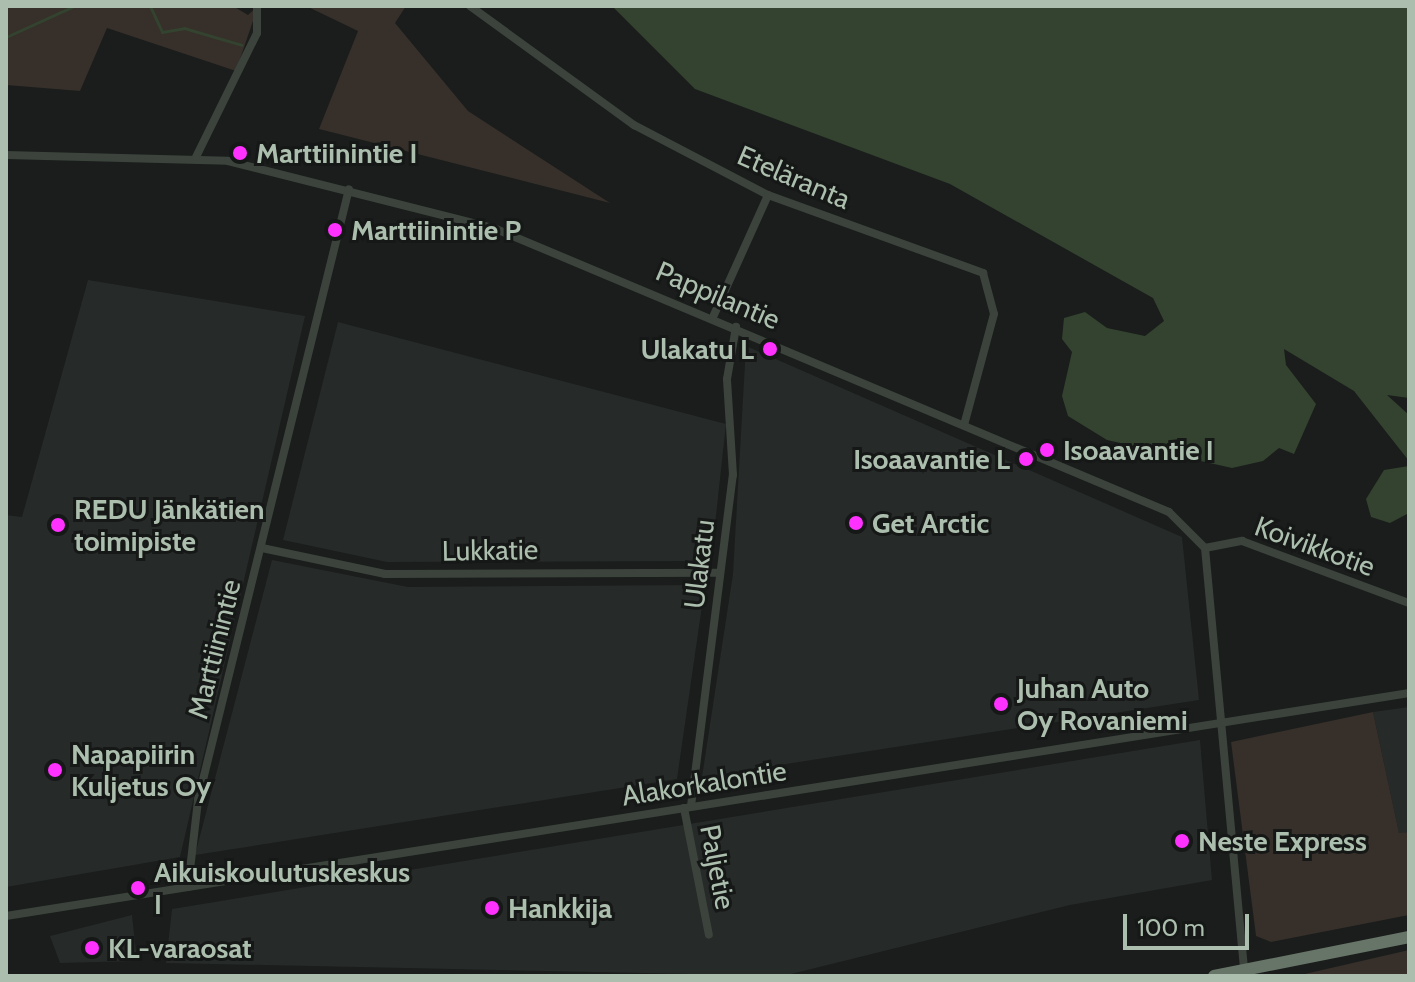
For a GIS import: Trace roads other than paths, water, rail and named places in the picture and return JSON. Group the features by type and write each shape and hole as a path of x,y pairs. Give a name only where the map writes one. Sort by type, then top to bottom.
{"highway":[{"path":"1214,976 1409,937"}],"street":[{"path":"196,157 257,33 257,6"},
{"name":"Eteläranta","path":"470,6 634,125 768,195 983,273 994,314 964,425"},
{"name":"Pappilantie","path":"6,155 196,157 349,189 525,239 1169,512 1205,548"},
{"name":"Marttiinintie","path":"188,887 198,800 349,189"},
{"path":"713,317 768,195"},
{"name":"Ulakatu","path":"688,807 733,475 727,379 736,327"},
{"name":"Koivikkotie","path":"1205,548 1226,540 1261,546 1409,603"},
{"name":"Lukkatie","path":"262,548 385,574 720,573"},
{"path":"1205,548 1244,971"},
{"name":"Alakorkalontie","path":"6,916 1409,693"},
{"name":"Paljetie","path":"688,807 709,935"}],"waterway":[{"path":"6,37 74,6"},
{"path":"150,6 162,32 184,28 242,45"}],"place":[{"name":"Marttiinintie I","path":"240,153"},
{"name":"Marttiinintie P","path":"335,230"},
{"name":"Ulakatu L","path":"770,349"},
{"name":"Isoaavantie I","path":"1047,450"},
{"name":"Isoaavantie L","path":"1026,459"},
{"name":"Get Arctic","path":"856,523"},
{"name":"REDU Jänkätien toimipiste","path":"58,525"},
{"name":"Juhan Auto Oy Rovaniemi","path":"1001,704"},
{"name":"Napapiirin Kuljetus Oy","path":"55,770"},
{"name":"Neste Express","path":"1182,841"},
{"name":"Aikuiskoulutuskeskus I","path":"138,888"},
{"name":"Hankkija","path":"492,908"},
{"name":"KL-varaosat","path":"92,948"}]}
